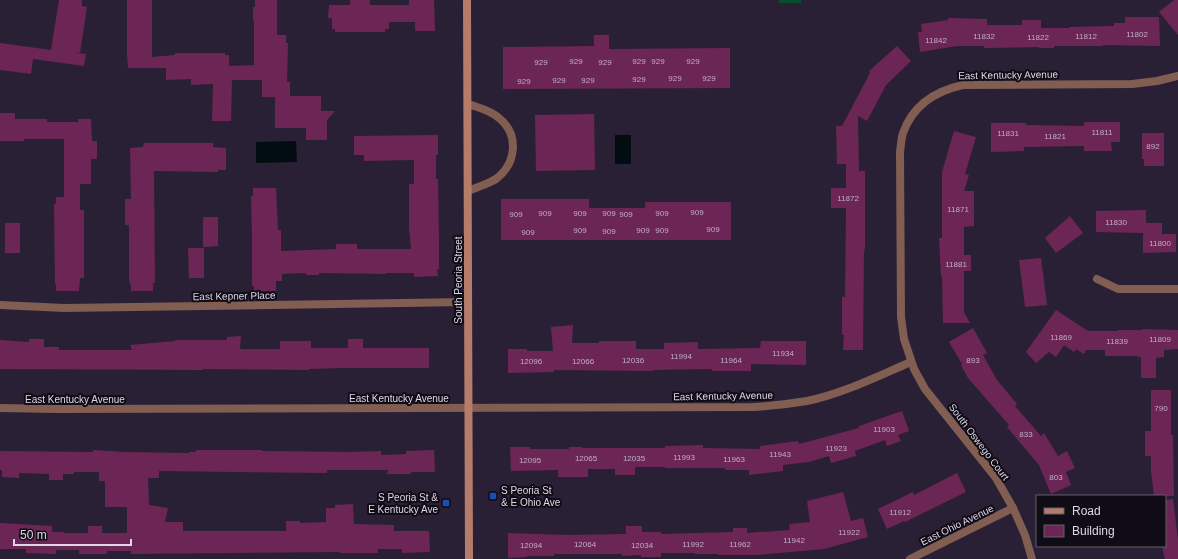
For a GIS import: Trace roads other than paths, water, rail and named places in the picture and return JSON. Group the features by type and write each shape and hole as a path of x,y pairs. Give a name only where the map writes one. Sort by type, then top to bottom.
{"main road":[{"name":"South Peoria Street","path":"467,0 469,559"}],"street":[{"name":"East Kentucky Avenue","path":"0,408 753,407 782,405 834,393 911,362 904,339 901,317 900,152 903,134 911,117 920,105 935,94 963,84 1132,84 1157,81 1178,76"},
{"path":"468,104 488,111 505,123 510,131 513,141 513,148 510,162 505,170 495,179 468,191"},
{"path":"1097,279 1118,289 1178,289"},
{"name":"East Kepner Place","path":"0,305 64,308 468,302"},
{"name":"South Oswego Court","path":"911,362 925,389 996,478 1014,508 1025,535 1032,559"},
{"name":"East Ohio Avenue","path":"910,559 1014,508"}],"place":[{"name":"S Peoria St & E Ohio Ave","path":"493,496"},
{"name":"S Peoria St & E Kentucky Ave","path":"446,503"}]}
